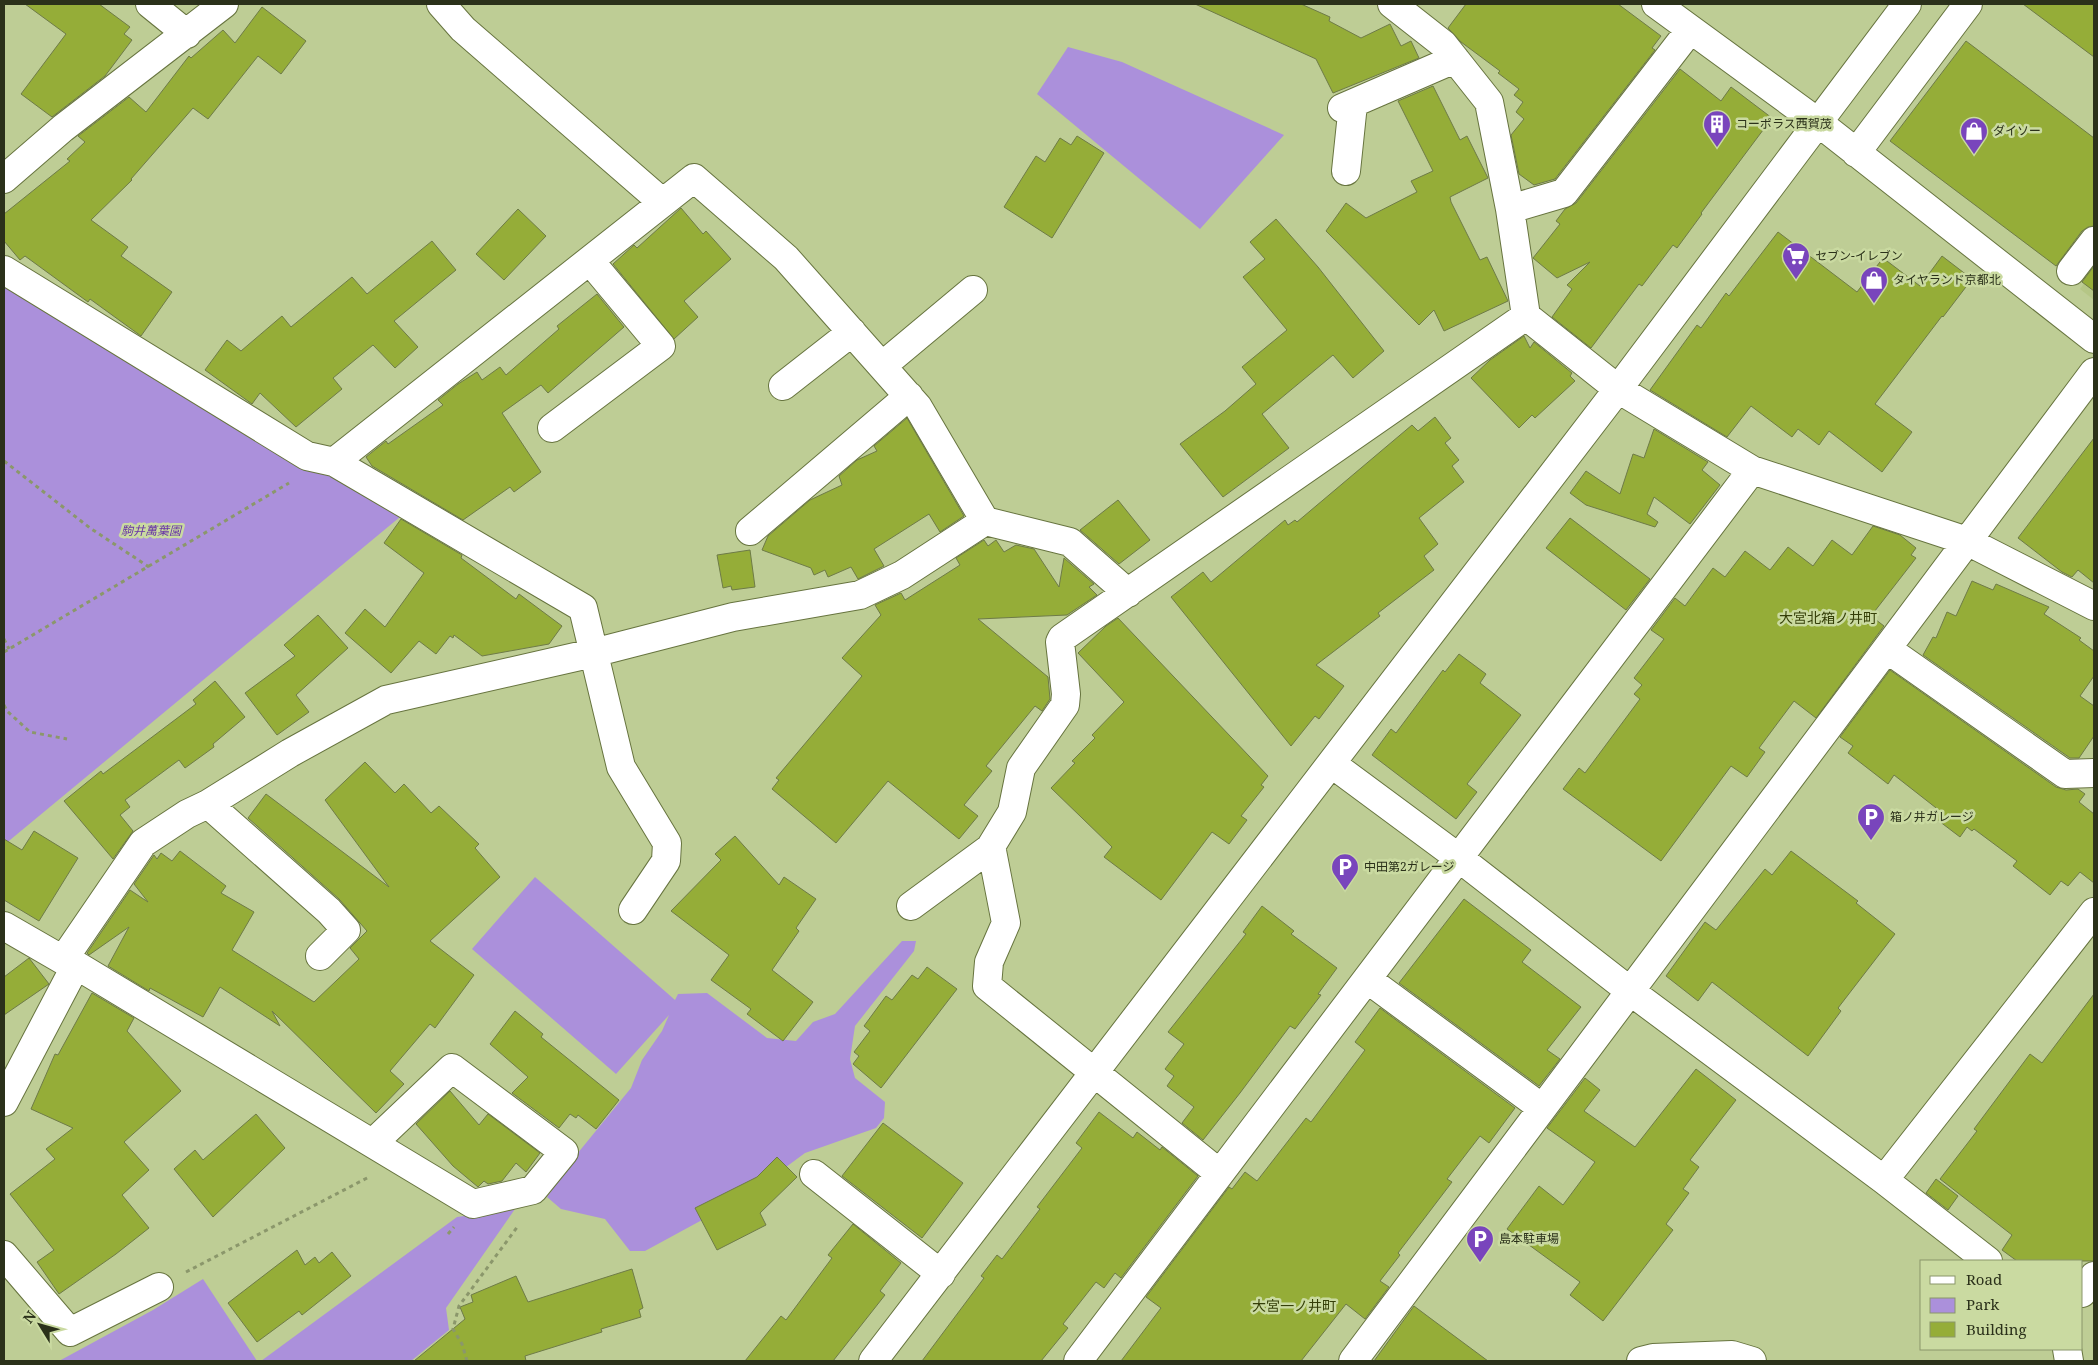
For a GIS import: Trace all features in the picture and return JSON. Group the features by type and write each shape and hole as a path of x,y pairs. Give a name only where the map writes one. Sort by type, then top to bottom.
{"street":[{"path":"150,4 187,34"},
{"path":"4,179 63,128 224,4"},
{"path":"442,4 463,29 662,202"},
{"path":"1392,4 1442,44 1489,102 1510,210 1526,316 1618,389 1752,470 1967,541 2094,606"},
{"path":"1656,4 1819,124 2094,339"},
{"path":"873,1361 1618,389 1819,124 1907,4"},
{"path":"1856,153 1968,4"},
{"path":"1510,210 1564,193 1690,30"},
{"path":"1346,171 1348,106 1455,59"},
{"path":"331,461 590,261 694,178 786,258 918,406 985,521 1070,542 1128,593"},
{"path":"2071,270 2094,241"},
{"path":"552,428 662,346 590,261"},
{"path":"4,270 307,456 331,461 583,608 621,767 667,843 666,861 633,910"},
{"path":"882,366 973,290"},
{"path":"911,906 990,848 1012,812 1021,768 1065,705 1066,694 1060,642 1062,638 1526,316"},
{"path":"782,386 852,332"},
{"path":"1353,1361 2094,372"},
{"path":"750,531 909,396"},
{"path":"1078,1361 1752,470"},
{"path":"4,1102 69,963 84,926 143,843 187,814 208,804 290,753 386,700 593,653 733,617 860,595 902,575 985,521"},
{"path":"1887,649 2065,774 2094,772"},
{"path":"1332,764 1459,858 1630,991 1884,1180 1987,1260"},
{"path":"208,804 329,911 346,930 320,956"},
{"path":"990,848 1006,923 989,962 987,986 1220,1173"},
{"path":"1884,1180 2094,912"},
{"path":"4,926 374,1142 473,1204 533,1190 564,1152 452,1068 374,1142"},
{"path":"1367,979 1542,1108"},
{"path":"814,1174 941,1274"},
{"path":"4,1255 70,1332 170,1280"},
{"path":"2083,1291 2094,1276"},
{"path":"1640,1361 1653,1358 1732,1355 1752,1361"}],"path":[{"path":"4,461 90,528 149,568"},
{"path":"4,652 331,461"},
{"path":"4,638 9,649"},
{"path":"4,705 7,711 30,732 67,739"},
{"path":"170,1280 402,1159"},
{"path":"467,1361 462,1344 453,1328 459,1306 502,1248"}],"shaded area":[{"path":"2094,270 2094,300 2080,289"}],"green space":[{"path":"1068,47 1122,62 1284,135 1200,229 1037,94"},
{"name":"駒井萬葉園","path":"4,273 406,512 4,845"},
{"path":"535,877 675,1000 678,994 707,993 767,1038 796,1041 813,1022 835,1014 902,941 916,941 914,951 855,1026 850,1059 855,1078 885,1102 884,1118 876,1128 805,1153 748,1195 645,1251 630,1251 605,1219 561,1209 547,1197 577,1154 631,1088 642,1060 662,1031 669,1015 616,1074 472,949"},
{"path":"515,1209 446,1308 449,1330 411,1361 261,1361 457,1217"},
{"path":"203,1279 257,1361 59,1361 153,1310"}],"building":[{"path":"25,4 99,4 130,27 124,34 132,40 105,76 52,117 21,94 66,34"},
{"path":"1195,4 1301,4 1330,17 1329,21 1361,38 1390,24 1401,46 1411,41 1419,58 1333,93 1316,59"},
{"path":"1466,4 1618,4 1661,36 1652,48 1655,50 1555,179 1534,185 1519,174 1511,135 1524,119 1516,112 1523,102 1514,95 1519,89 1498,73 1500,71 1461,42 1448,28"},
{"path":"2023,4 2094,4 2094,57"},
{"path":"262,7 306,41 281,74 258,56 208,119 193,108 132,180 91,220 128,247 121,256 172,292 141,336 90,299 88,302 25,256 20,260 4,241 4,214 70,161 67,159 85,142 78,136 129,97 146,112 189,56 191,58 223,30 235,43"},
{"path":"1966,41 2094,138 2094,226 2082,231 2056,266 1890,141"},
{"path":"1680,69 1721,101 1731,87 1772,118 1677,248 1673,245 1642,286 1639,284 1591,348 1552,317 1572,289 1567,285 1590,262 1557,278 1533,258 1560,224 1556,221 1565,209 1576,203"},
{"path":"1433,86 1460,140 1467,136 1488,178 1450,197 1480,260 1487,257 1508,301 1444,331 1434,310 1419,325 1326,231 1346,203 1366,218 1417,192 1411,181 1433,171 1398,101"},
{"path":"1077,136 1104,153 1052,238 1004,207 1036,156 1045,162 1060,138 1071,145"},
{"path":"681,208 703,234 706,231 731,259 684,301 698,317 674,339 613,264 634,245 637,248"},
{"path":"518,209 546,236 504,280 476,254"},
{"path":"1276,219 1318,267 1384,351 1353,378 1333,355 1262,414 1289,448 1223,497 1180,444 1225,411 1256,384 1242,367 1287,330 1243,277 1265,259 1250,242"},
{"path":"1778,232 1857,292 1883,258 1920,286 1942,256 1972,279 1875,404 1912,432 1882,472 1829,431 1819,445 1798,429 1792,437 1751,406 1727,437 1650,390 1697,325 1701,328 1726,293 1729,296"},
{"path":"432,241 456,270 394,321 418,347 395,368 373,345 333,378 342,389 296,427 260,393 252,404 205,370 227,340 241,351 282,316 291,327 352,277 367,294"},
{"path":"2094,266 2094,291 2082,282"},
{"path":"597,294 624,327 548,393 541,385 502,413 541,472 514,492 510,487 463,520 372,466 366,457 386,441 388,444 443,405 438,400 458,384 477,372 482,380 500,367 506,375 559,329 557,326"},
{"path":"1524,336 1530,348 1534,342 1572,373 1570,376 1575,381 1535,418 1532,415 1519,428 1471,378 1490,360"},
{"path":"1435,417 1451,438 1445,443 1459,460 1452,466 1464,482 1419,518 1438,544 1424,556 1434,570 1378,613 1380,616 1316,665 1344,686 1319,719 1315,716 1291,746 1171,597 1203,572 1211,582 1285,520 1288,525 1295,520 1297,522 1412,425 1418,431"},
{"path":"907,418 964,516 940,532 929,514 874,549 884,566 858,579 851,567 828,577 825,570 814,575 811,568 762,550 768,536 810,500 842,485 839,476 857,460 877,451 874,446"},
{"path":"1654,429 1708,462 1702,470 1720,485 1690,524 1654,497 1647,514 1658,522 1655,527 1586,505 1570,493 1586,471 1620,494 1633,454 1644,458"},
{"path":"2094,438 2094,583 2078,570 2072,577 2062,572 2018,538"},
{"path":"1118,500 1150,540 1119,564 1080,530"},
{"path":"1570,518 1650,579 1626,610 1546,548"},
{"path":"401,519 462,555 461,558 516,599 519,594 562,626 549,644 482,656 454,635 453,638 450,636 436,654 419,641 391,673 345,633 365,609 385,627 424,573 384,543"},
{"path":"1873,526 1900,535 1916,548 1911,555 1916,558 1871,616 1884,626 1816,718 1794,701 1759,748 1765,752 1747,777 1731,766 1661,861 1563,789 1579,768 1585,773 1640,699 1634,694 1642,685 1634,678 1664,639 1651,630 1675,598 1685,606 1713,568 1725,577 1745,551 1770,570 1788,547 1813,566 1832,540 1852,555"},
{"path":"984,540 988,546 996,540 1004,552 1016,545 1034,549 1059,587 1064,558 1094,584 1089,587 1097,595 1067,615 978,619 1048,677 1050,699 1042,711 1035,706 986,766 992,771 964,805 978,816 959,839 888,781 836,843 772,789 779,780 776,778 862,676 842,658 881,615 875,605 901,593 905,600 960,565 956,558"},
{"path":"750,550 755,587 732,590 731,586 723,588 717,555"},
{"path":"1972,581 1993,590 1996,584 2049,607 2044,614 2081,638 2079,640 2094,651 2094,676 2080,696 2094,706 2094,736 2079,758 2070,758 1923,655 1933,637 1936,638 1947,612 1956,616"},
{"path":"318,615 348,648 296,695 309,712 277,735 245,693 295,656 284,645"},
{"path":"1118,618 1268,776 1261,785 1264,787 1241,816 1247,820 1229,844 1212,832 1161,900 1104,857 1112,847 1051,788 1075,763 1072,761 1095,738 1092,735 1124,702 1078,653 1106,626"},
{"path":"1459,654 1486,674 1480,683 1521,715 1467,784 1477,792 1456,819 1372,755 1391,729 1396,733 1443,670 1445,672"},
{"path":"1890,670 2056,787 2066,790 2078,789 2085,794 2079,802 2094,814 2094,883 2080,872 2068,886 2061,881 2050,895 2013,866 2017,861 1974,829 1972,831 1967,827 1960,837 1935,818 1940,811 1894,775 1888,784 1848,753 1853,746 1840,737"},
{"path":"215,681 245,717 213,744 214,747 185,768 179,760 125,800 130,807 120,815 133,831 113,859 64,801 101,771 103,774 196,704 193,700"},
{"path":"365,762 395,793 404,784 431,813 439,806 479,844 475,848 500,877 430,941 474,975 435,1028 430,1024 390,1071 404,1084 376,1113 272,1011 280,1026 220,987 203,1017 150,988 149,991 108,966 129,927 89,955 87,953 130,890 148,902 134,884 154,855 157,859 161,853 172,861 180,851 226,886 221,893 254,912 232,950 314,1002 359,959 350,948 367,931 339,899 248,818 266,794 389,887 325,800"},
{"path":"34,831 78,858 39,921 4,900 4,839 22,850"},
{"path":"735,836 779,885 784,877 816,899 796,928 799,931 772,970 813,1002 783,1041 747,1014 751,1009 711,980 729,955 671,911 721,860 715,854"},
{"path":"1791,851 1858,901 1856,903 1895,934 1838,1008 1841,1011 1808,1056 1712,982 1698,1001 1666,976 1705,922 1716,930 1765,869 1772,875"},
{"path":"1464,899 1531,950 1522,962 1581,1007 1547,1050 1560,1059 1539,1086 1399,983"},
{"path":"1262,906 1294,931 1291,934 1337,968 1318,994 1321,995 1295,1029 1290,1026 1203,1140 1182,1123 1194,1107 1167,1086 1174,1076 1165,1069 1184,1044 1168,1032 1246,934 1243,932"},
{"path":"29,958 49,984 4,1015 4,977"},
{"path":"927,967 957,989 881,1088 853,1064 859,1056 854,1052 870,1031 864,1026 886,996 892,1000 912,975 918,979"},
{"path":"92,993 134,1018 127,1031 181,1091 124,1142 149,1170 122,1195 149,1228 59,1294 37,1262 54,1250 10,1194 55,1159 46,1149 73,1128 31,1109 55,1054 58,1055"},
{"path":"2094,994 2094,1261 2016,1260 2002,1250 2012,1235 1940,1179 1977,1131 1974,1129 2030,1054 2042,1063"},
{"path":"1380,1008 1515,1108 1489,1143 1480,1136 1447,1179 1452,1182 1398,1253 1400,1255 1380,1281 1389,1287 1365,1319 1346,1304 1301,1361 1121,1361 1161,1308 1146,1297 1229,1187 1232,1189 1245,1172 1257,1181 1306,1118 1311,1122 1365,1050 1355,1042"},
{"path":"515,1011 543,1034 541,1037 619,1100 596,1129 578,1115 576,1118 570,1114 559,1128 512,1093 528,1077 490,1044"},
{"path":"1696,1069 1736,1100 1690,1160 1699,1167 1683,1189 1689,1193 1666,1224 1673,1230 1603,1321 1570,1295 1580,1282 1507,1229 1539,1186 1563,1205 1595,1162 1547,1128 1585,1078 1600,1090 1584,1111 1635,1147"},
{"path":"450,1091 479,1125 488,1114 540,1153 526,1172 516,1163 502,1181 488,1184 484,1181 478,1187 453,1166 416,1124"},
{"path":"1099,1112 1133,1138 1137,1132 1160,1150 1162,1147 1198,1176 1121,1278 1115,1273 1104,1288 1096,1282 1063,1324 1068,1328 1041,1361 922,1361 984,1278 981,1276 997,1255 1002,1259 1040,1209 1037,1207 1082,1148 1076,1143"},
{"path":"256,1114 285,1148 213,1217 174,1169 195,1150 203,1160"},
{"path":"883,1123 963,1183 922,1238 842,1176"},
{"path":"777,1157 797,1177 760,1213 766,1225 717,1250 695,1208 757,1177"},
{"path":"1936,1179 1958,1196 1948,1210 1926,1193"},
{"path":"853,1224 901,1263 880,1291 885,1295 833,1361 745,1361 781,1316 786,1320 832,1258 828,1255"},
{"path":"297,1250 305,1265 315,1257 319,1263 332,1252 351,1276 302,1315 299,1311 257,1342 228,1303"},
{"path":"632,1269 643,1308 639,1310 641,1317 601,1329 602,1332 525,1356 526,1361 414,1361 465,1319 460,1307 473,1302 471,1295 516,1276 528,1302"},
{"path":"1414,1306 1430,1318 1488,1361 1374,1361"}],"place":[{"name":"コーポラス西賀茂","path":"1717,148"},
{"name":"ダイソー","path":"1974,155"},
{"name":"セブン-イレブン","path":"1796,280"},
{"name":"タイヤランド京都北","path":"1874,304"},
{"name":"箱ノ井ガレージ","path":"1871,841"},
{"name":"中田第2ガレージ","path":"1345,891"},
{"name":"島本駐車場","path":"1480,1263"}],"district":[{"name":"大宮北箱ノ井町","path":"1828,618"},
{"name":"大宮一ノ井町","path":"1294,1306"}]}
